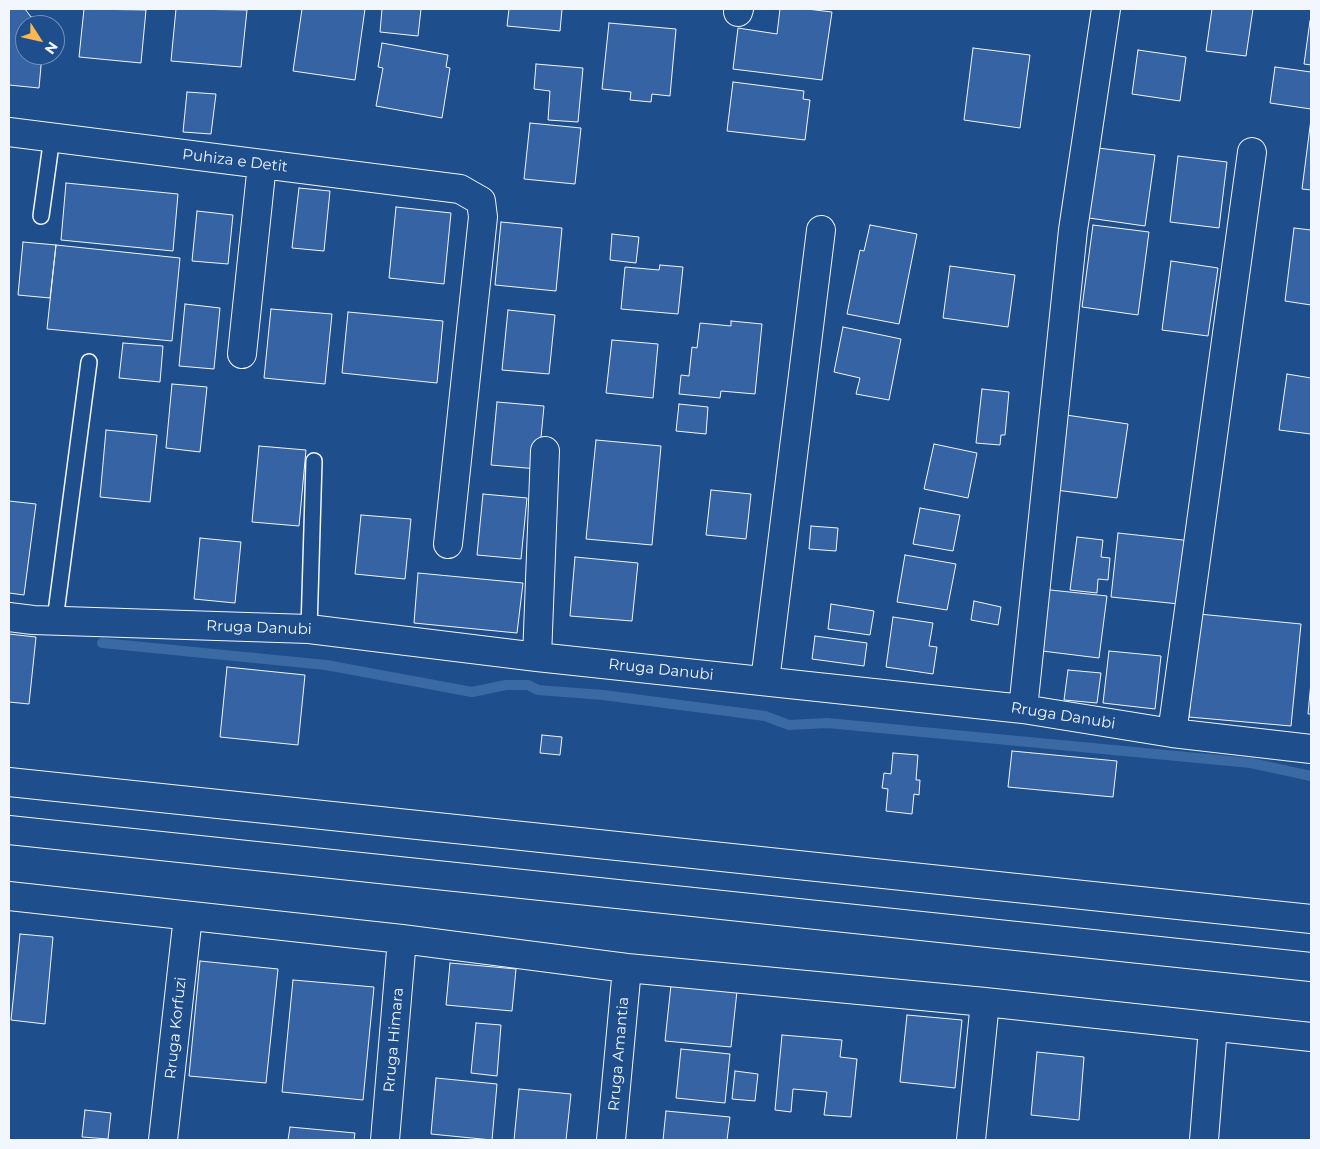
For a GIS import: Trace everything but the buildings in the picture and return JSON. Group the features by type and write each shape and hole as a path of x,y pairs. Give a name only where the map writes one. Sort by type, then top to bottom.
{"street":[{"path":"1023,708 1073,230 1106,9"},
{"name":"Puhiza e Detit","path":"9,132 460,189 481,201 483,217 448,544"},
{"path":"1172,733 1252,152"},
{"path":"242,354 262,164"},
{"path":"765,681 821,230"},
{"path":"537,657 545,451"},
{"name":"Rruga Danubi","path":"9,617 309,629 537,657 1023,708 1172,733 1311,749"},
{"path":"9,782 1311,919"},
{"path":"9,830 1311,967"},
{"path":"9,896 402,939 627,968 984,1002 1311,1037"},
{"name":"Rruga Korfuzi","path":"163,1140 188,916"},
{"name":"Rruga Himara","path":"385,1140 402,939"},
{"name":"Rruga Amantia","path":"611,1140 627,968"},
{"path":"971,1140 984,1002"},
{"path":"1204,1140 1213,1028"}],"lane":[{"path":"42,216 52,137"},
{"path":"55,620 90,362"},
{"path":"309,629 314,460"}],"waterway":[{"path":"102,643 326,665 472,692 506,685 528,685 538,690 603,695 765,716 789,725 827,723 1251,763 1311,776"}]}
